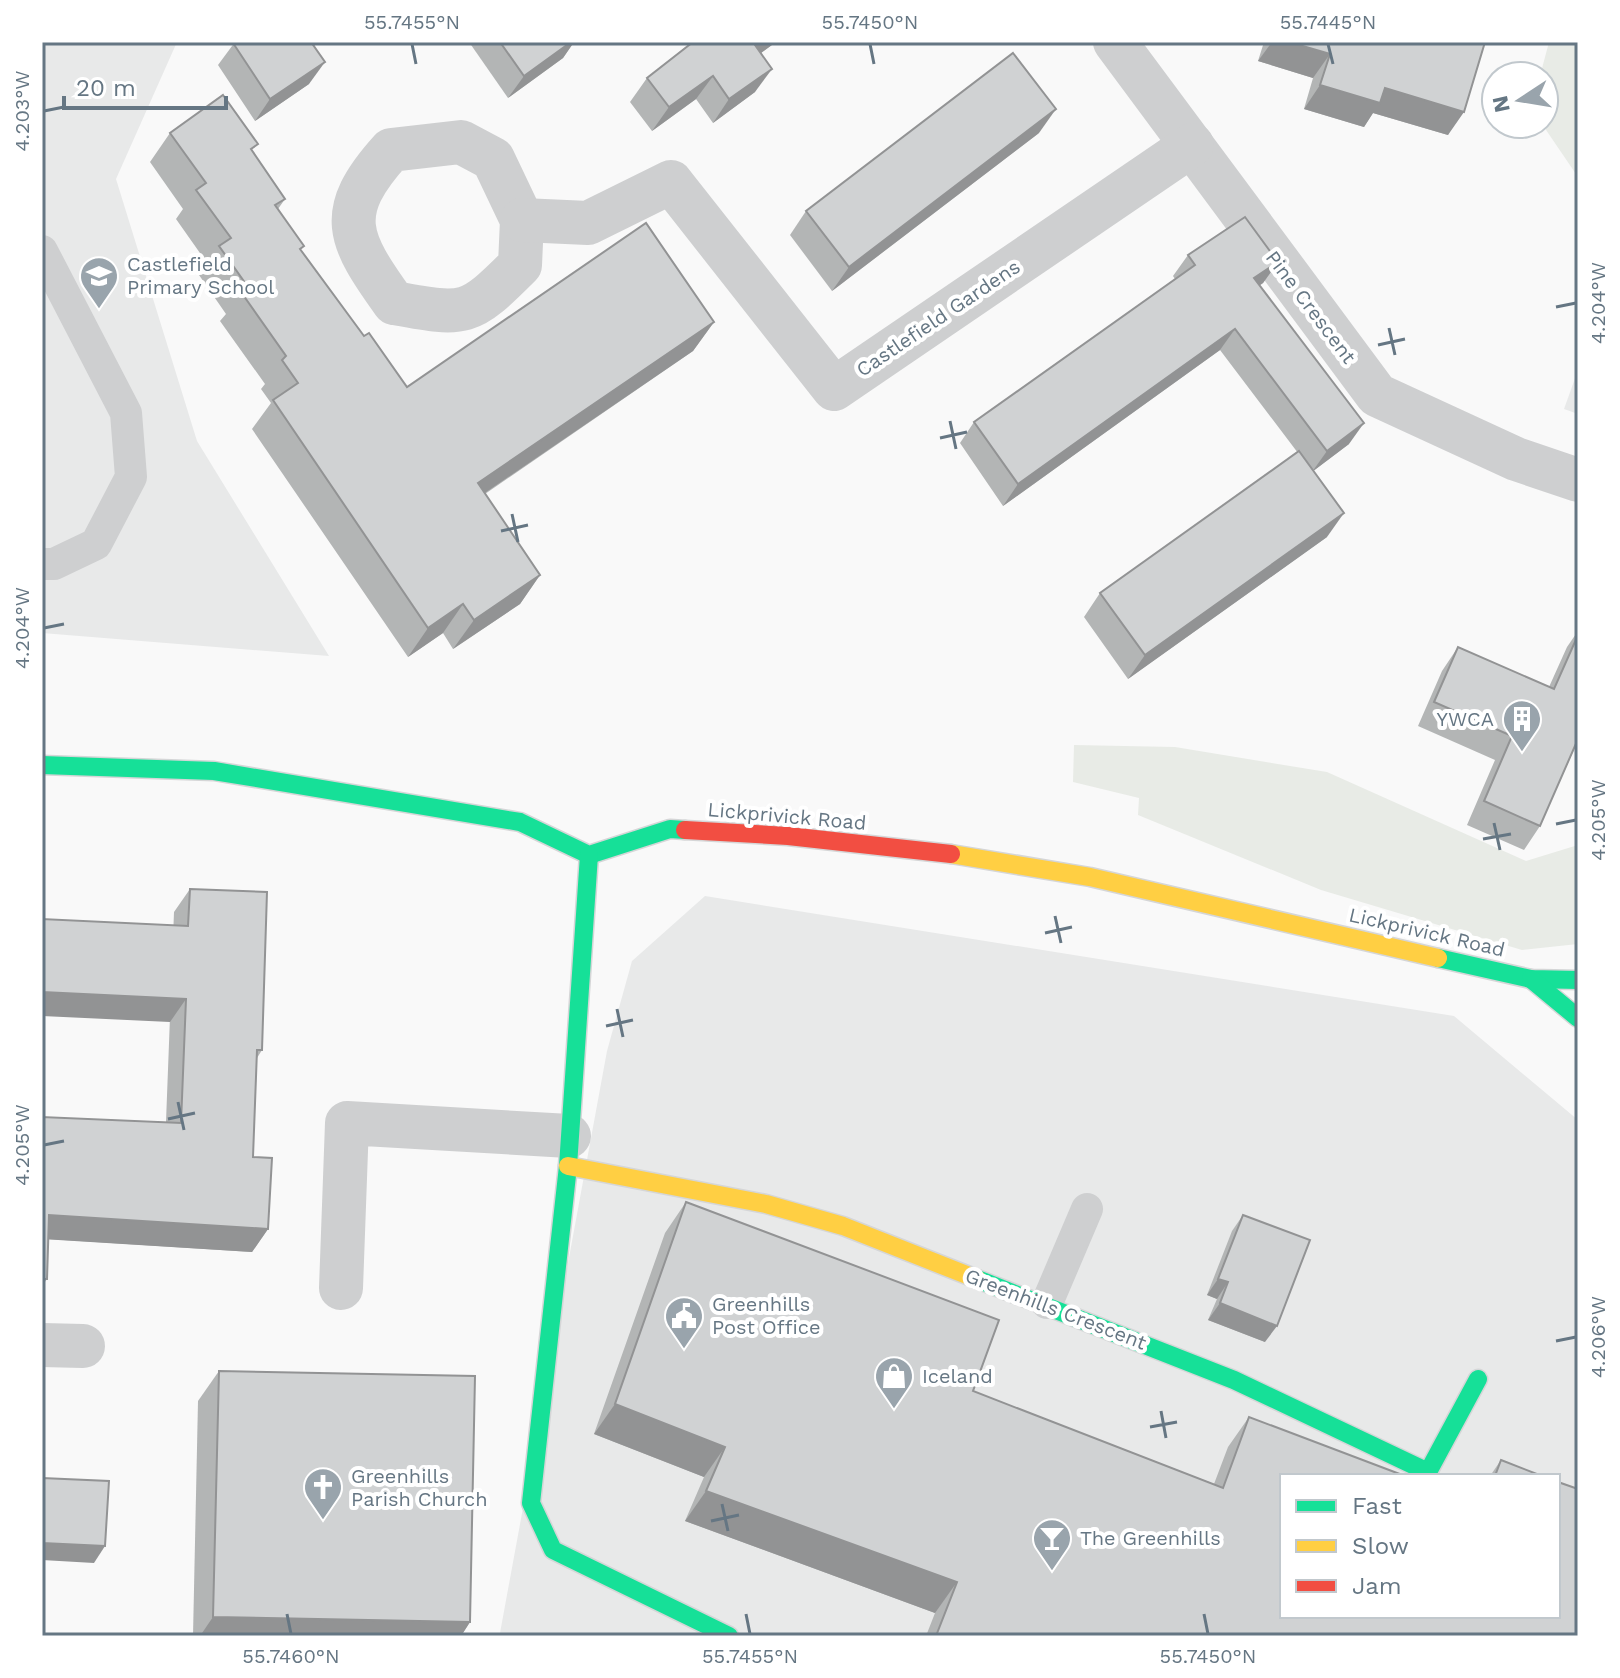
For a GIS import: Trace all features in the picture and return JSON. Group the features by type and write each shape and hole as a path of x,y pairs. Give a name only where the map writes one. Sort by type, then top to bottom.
{"street":[{"name":"Pine Crescent","path":"1115,42 1377,395 1516,459 1578,480"},
{"name":"Castlefield Gardens","path":"522,220 588,223 671,182 834,389 1192,145"},
{"path":"42,765 214,771 245,776 520,822 589,855 568,1151 531,1503 553,1550 729,1636"},
{"name":"Lickprivick Road","path":"589,855 670,829 788,836 996,859 1090,877 1531,979 1578,980"},
{"name":"Lickprivick Road","path":"1531,979 1578,1018"},
{"name":"Greenhills Crescent","path":"341,1288 347,1123 568,1151 843,1226 1047,1303 1234,1380 1428,1472 1478,1379"}],"lane":[{"path":"42,251 126,413 131,477 96,544 54,564 42,564"},
{"path":"1047,1303 1087,1209"}],"shaded area":[{"name":"Castlefield Primary School","path":"42,42 177,42 116,179 197,441 329,656 42,633"},
{"path":"1549,42 1578,42 1578,177 1553,140 1560,140 1560,60 1544,60"},
{"path":"1578,370 1578,414 1564,409"},
{"path":"1074,745 1175,747 1327,772 1526,861 1578,845 1578,944 1522,950 1321,890 1138,815 1139,798 1073,782"},
{"path":"705,896 1454,1016 1578,1120 1578,1636 508,1636 500,1633 607,1051 632,961"}],"building":[{"path":"235,42 311,42 325,62 270,99"},
{"path":"500,42 571,42 524,76"},
{"path":"693,42 759,42 755,45 772,69 729,99 713,76 669,107 647,78"},
{"path":"1289,42 1485,42 1464,112 1385,88 1380,103 1320,85 1330,54"},
{"path":"1013,53 1056,109 849,267 806,211"},
{"path":"223,95 258,144 251,149 285,199 275,205 304,246 300,249 364,336 369,333 407,387 646,223 714,322 478,483 540,575 474,620 463,604 428,628 273,400 298,383 282,360 286,356 241,292 248,287 219,246 231,238 196,190 206,183 170,133"},
{"path":"1245,217 1278,262 1254,278 1364,423 1327,451 1235,329 1018,484 974,422 1195,265 1188,255"},
{"path":"1299,451 1344,513 1145,655 1100,593"},
{"name":"YWCA","path":"1578,635 1578,739 1540,826 1484,801 1512,736 1434,702 1458,647 1554,689"},
{"path":"190,889 267,892 262,1050 257,1050 253,1157 272,1158 268,1229 49,1215 47,1279 42,1279 42,1117 181,1123 186,999 42,992 42,919 188,926"},
{"path":"686,1202 999,1320 973,1391 1223,1488 1249,1417 1400,1474 1280,1474 1280,1618 1560,1618 1560,1483 1578,1489 1578,1636 936,1636 957,1582 706,1491 725,1447 615,1404"},
{"path":"1243,1215 1310,1240 1277,1326 1220,1303 1228,1282 1218,1279"},
{"name":"Greenhills Parish Church","path":"219,1371 475,1376 470,1622 213,1617"},
{"path":"1501,1460 1537,1474 1496,1474"},
{"path":"42,1478 109,1481 105,1546 42,1543"}],"traffic: fast":[{"path":"42,765 214,771 520,822 589,855 670,829 685,830"},
{"path":"589,855 568,1166 531,1503 553,1550 729,1636"},
{"path":"1438,958 1531,979 1578,980"},
{"path":"1531,979 1578,1018"},
{"path":"977,1279 1234,1380 1428,1472 1478,1379"}],"traffic: slow":[{"path":"951,854 1090,877 1438,958"},
{"path":"568,1166 766,1204 843,1226 977,1279"}],"traffic: jam":[{"path":"685,830 788,836 951,854"}],"place":[{"name":"Castlefield Primary School","path":"99,310"},
{"name":"YWCA","path":"1522,753"},
{"name":"Greenhills Post Office","path":"684,1350"},
{"name":"Iceland","path":"894,1410"},
{"name":"Greenhills Parish Church","path":"323,1521"},
{"name":"The Greenhills","path":"1052,1572"}]}
